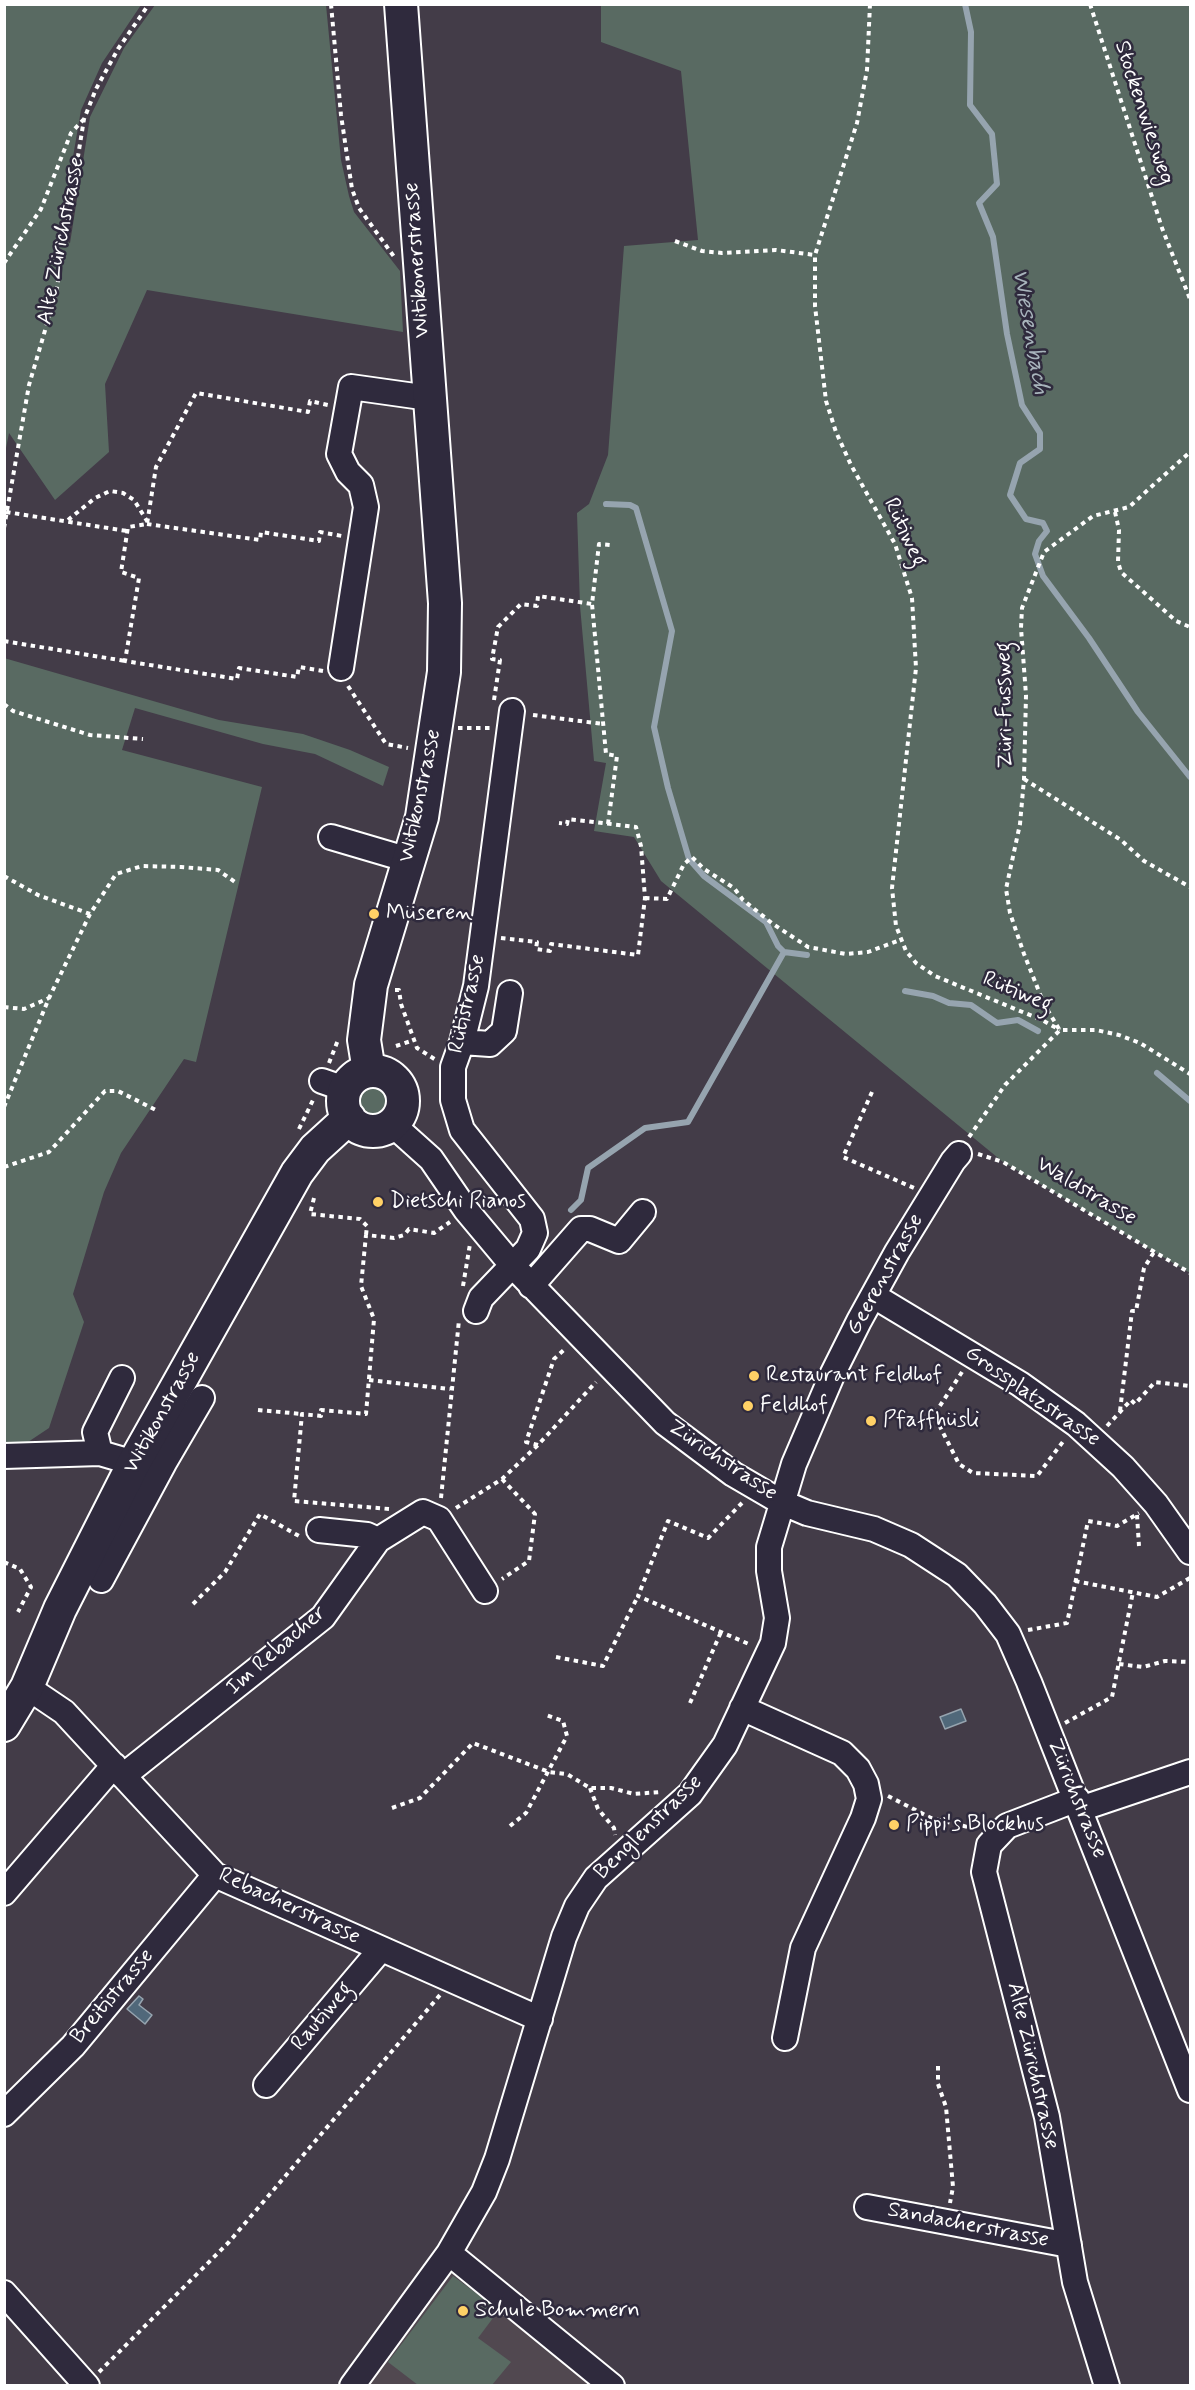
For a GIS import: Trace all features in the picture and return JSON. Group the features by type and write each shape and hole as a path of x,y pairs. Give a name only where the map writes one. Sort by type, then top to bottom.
{"main road":[{"name":"Witikonerstrasse","path":"401,4 439,516"},
{"name":"Witikonstrasse","path":"4,1725 27,1687 60,1609 147,1459 297,1173 315,1149 346,1090 364,1040 371,985 422,817 444,672 445,603 439,516"},
{"path":"387,1075 400,1089 402,1107 392,1124 385,1128 369,1130 354,1124 346,1090 387,1075"}],"street":[{"path":"340,670 366,507 361,486 348,472 339,454 351,387 429,398"},
{"name":"Rütistrasse","path":"468,1311 528,1249 535,1233 532,1219 462,1130 453,1100 453,1067 473,1005 483,935 499,713"},
{"path":"332,837 409,860"},
{"path":"462,1042 490,1044 504,1031 510,993"},
{"name":"Zürichstrasse","path":"392,1124 431,1158 466,1210 531,1286 665,1423 733,1474 781,1502 807,1513 874,1528 911,1545 942,1564 972,1590 1008,1634 1049,1731 1191,2090"},
{"name":"Geerenstrasse","path":"781,1502 833,1373 874,1296 959,1154"},
{"path":"531,1286 581,1229 590,1229 619,1241 643,1212"},
{"name":"Grossplatzstrasse","path":"874,1296 973,1354 1076,1424 1123,1467 1147,1509 1191,1552"},
{"path":"100,1453 95,1432 122,1378"},
{"path":"101,1580 147,1459 202,1398"},
{"path":"4,1456 100,1453 147,1459"},
{"name":"Benglenstrasse","path":"352,2385 449,2253 484,2192 497,2159 564,1937 577,1906 596,1878 683,1800 713,1765 742,1708 773,1643 777,1618 769,1571 769,1547 781,1502"},
{"path":"431,1516 485,1591"},
{"name":"Im Rebacher","path":"4,1893 119,1771 323,1617 378,1540 431,1516"},
{"path":"314,1536 367,1535 378,1540"},
{"name":"Rebacherstrasse","path":"27,1687 64,1712 215,1875 540,2019"},
{"path":"742,1708 842,1753 858,1769 866,1784 868,1799 863,1818 802,1948 785,2038"},
{"path":"998,1833 1007,1826 1191,1772"},
{"name":"Alte Zürichstrasse","path":"998,1833 989,1845 984,1872 1047,2117 1075,2282 1107,2385"},
{"name":"Breitistrasse","path":"4,2114 73,2046 215,1875"},
{"name":"Rautiweg","path":"266,2085 381,1949"},
{"name":"Sandacherstrasse","path":"867,2207 1069,2245"},
{"path":"449,2253 612,2385"},
{"path":"4,2293 86,2385"}],"path":[{"name":"Alte Zürichstrasse","path":"4,528 29,386 56,293 84,119 96,89 118,49 149,4"},
{"path":"331,4 341,115 352,189 359,208 400,265"},
{"name":"Rütiweg","path":"870,4 867,70 857,123 815,255 815,306 826,401 850,465 895,543 912,598 916,668 892,888 900,940 916,963 935,976 1042,1020 1060,1030"},
{"name":"Stockenwiesweg","path":"1090,4 1162,228 1191,299"},
{"path":"4,264 40,209 71,133 84,119"},
{"path":"675,241 702,250 722,253 776,250 815,255"},
{"path":"147,522 156,467 196,393 308,412 310,402"},
{"name":"Züri-Fussweg","path":"1060,1030 1044,1004 1024,954 1010,913 1006,889 1020,824 1024,779 1026,695 1021,628 1022,608 1044,552 1093,516 1129,507 1191,452"},
{"path":"68,520 95,498 110,491 123,492 134,500 147,522"},
{"path":"6,512 127,531"},
{"path":"1115,512 1119,530 1118,562 1121,572 1176,621 1191,627"},
{"path":"125,661 139,578 121,572 128,527 147,522 260,540 261,532 319,541 320,532"},
{"path":"608,824 617,756 606,754 592,604 599,544 610,545"},
{"path":"453,728 490,729 499,713 500,660 492,659 498,627 521,604 537,606 538,596 592,604"},
{"path":"4,641 237,679 239,668 297,677 299,667 340,670 386,744 410,748"},
{"path":"4,704 13,711 90,735 143,739"},
{"path":"567,720 603,724"},
{"path":"409,759 412,737"},
{"path":"1024,779 1121,840 1144,861 1191,887"},
{"path":"483,935 537,942 536,949 550,951 551,944 638,955 645,898 641,846 636,827 568,819 567,824 559,823"},
{"path":"645,898 667,899 684,864 692,857 704,869 734,888 743,900 773,924 808,947 846,954 868,952 900,940"},
{"path":"4,1107 49,998 90,914 116,874 142,866 218,870 235,882"},
{"path":"4,876 38,895 90,914"},
{"path":"391,989 399,990 401,1004 414,1040 422,1054 453,1067"},
{"path":"4,1007 24,1009 49,998"},
{"path":"959,1154 1005,1085 1060,1030 1096,1030 1119,1035 1140,1043 1191,1074"},
{"path":"296,1134 346,1090 341,1034"},
{"path":"396,1046 414,1040"},
{"path":"4,1167 49,1152 105,1091 118,1091 158,1111"},
{"path":"872,1092 843,1157 932,1196"},
{"name":"Waldstrasse","path":"959,1154 987,1155 1003,1162 1191,1273"},
{"path":"258,1410 321,1416 321,1410 366,1414 374,1319 361,1286 367,1226 360,1219 310,1214 314,1196"},
{"path":"366,1235 394,1238 404,1235 409,1230 434,1233 458,1217"},
{"path":"462,1290 467,1246 475,1239"},
{"path":"1120,1411 1132,1311 1136,1311 1144,1268 1154,1252"},
{"path":"431,1516 450,1389 468,1311"},
{"path":"538,1445 526,1442 554,1359 572,1342"},
{"path":"973,1354 934,1415 959,1464 973,1473 1037,1476 1076,1424"},
{"path":"302,1414 294,1501 431,1516 502,1479 538,1445 603,1375"},
{"path":"369,1380 450,1389"},
{"path":"1116,1416 1131,1400 1135,1404 1155,1382 1191,1386"},
{"path":"485,1591 529,1561 535,1514 502,1479"},
{"path":"556,1656 603,1666 638,1596 668,1521 708,1538 744,1500"},
{"path":"1139,1546 1147,1509"},
{"path":"1008,1634 1067,1623 1088,1521 1118,1526 1147,1509"},
{"path":"193,1604 225,1572 260,1514 314,1536"},
{"path":"4,1562 20,1569 31,1587 18,1612"},
{"path":"1075,1581 1157,1597 1191,1578"},
{"path":"1049,1731 1112,1697 1133,1592"},
{"path":"638,1596 768,1652"},
{"path":"690,1703 721,1632"},
{"path":"1119,1664 1143,1667 1165,1661 1191,1662"},
{"path":"510,1826 526,1813 567,1736 563,1721 546,1715"},
{"path":"392,1808 420,1798 473,1743 549,1772 567,1774 590,1788 611,1788 634,1794 662,1792 683,1800"},
{"path":"866,1784 931,1818 998,1833"},
{"path":"590,1788 598,1809 614,1828 618,1856"},
{"path":"86,2385 229,2242 452,1981"},
{"path":"938,2066 938,2084 946,2107 953,2187 948,2222"}],"shaded area":[{"name":"Schule Bommern","path":"449,2253 612,2386 352,2386"}],"green space":[{"path":"5,4 141,5 102,63 81,110 59,239 70,243 90,117 124,48 155,5 326,5 341,160 349,196 354,212 400,271 403,332 147,290 105,384 109,452 55,500 9,433 5,453"},
{"path":"601,5 1190,5 1190,1273 1003,1162 661,881 634,837 594,831 606,763 594,761 580,606 577,513 589,504 608,455 624,246 698,240 681,71 601,42"},
{"path":"4,658 219,720 303,734 350,750 389,767 383,786 315,754 263,744 135,708 122,750 262,787 196,1062 184,1059 121,1153 104,1192 73,1294 84,1322 49,1428 28,1442 5,1445"},
{"path":"372,1083 384,1089 390,1101 384,1113 372,1119 360,1113 354,1101 360,1089"},
{"path":"453,2276 499,2310 478,2338 511,2362 492,2385 418,2385 388,2362"}],"water":[{"path":"961,1709 966,1721 945,1729 940,1717"},
{"path":"139,1996 143,1999 139,2005 152,2015 145,2024 127,2009"}],"waterway":[{"name":"Wiesenbach","path":"965,4 971,32 970,105 992,134 997,184 979,203 993,237 1007,334 1022,405 1040,433 1040,449 1020,463 1010,495 1026,519 1043,523 1047,531 1039,541 1035,554 1043,576 1089,638 1138,712 1190,777"},
{"path":"606,504 630,505 636,508 672,631 654,727 668,788 689,859 704,876 766,922 778,946 784,952 807,955"},
{"path":"571,1210 581,1200 588,1168 645,1128 688,1122 784,952"},
{"path":"905,991 933,996 949,1003 971,1005 997,1023 1018,1020 1038,1031"},
{"path":"1157,1073 1190,1101"}],"place":[{"name":"Müseren","path":"374,914"},
{"name":"Dietschi Pianos","path":"378,1202"},
{"name":"Restaurant Feldhof","path":"754,1376"},
{"name":"Feldhof","path":"748,1406"},
{"name":"Pfaffhüsli","path":"871,1421"},
{"name":"Pippi's Blockhus","path":"894,1825"},
{"name":"Schule Bommern","path":"463,2311"}]}
